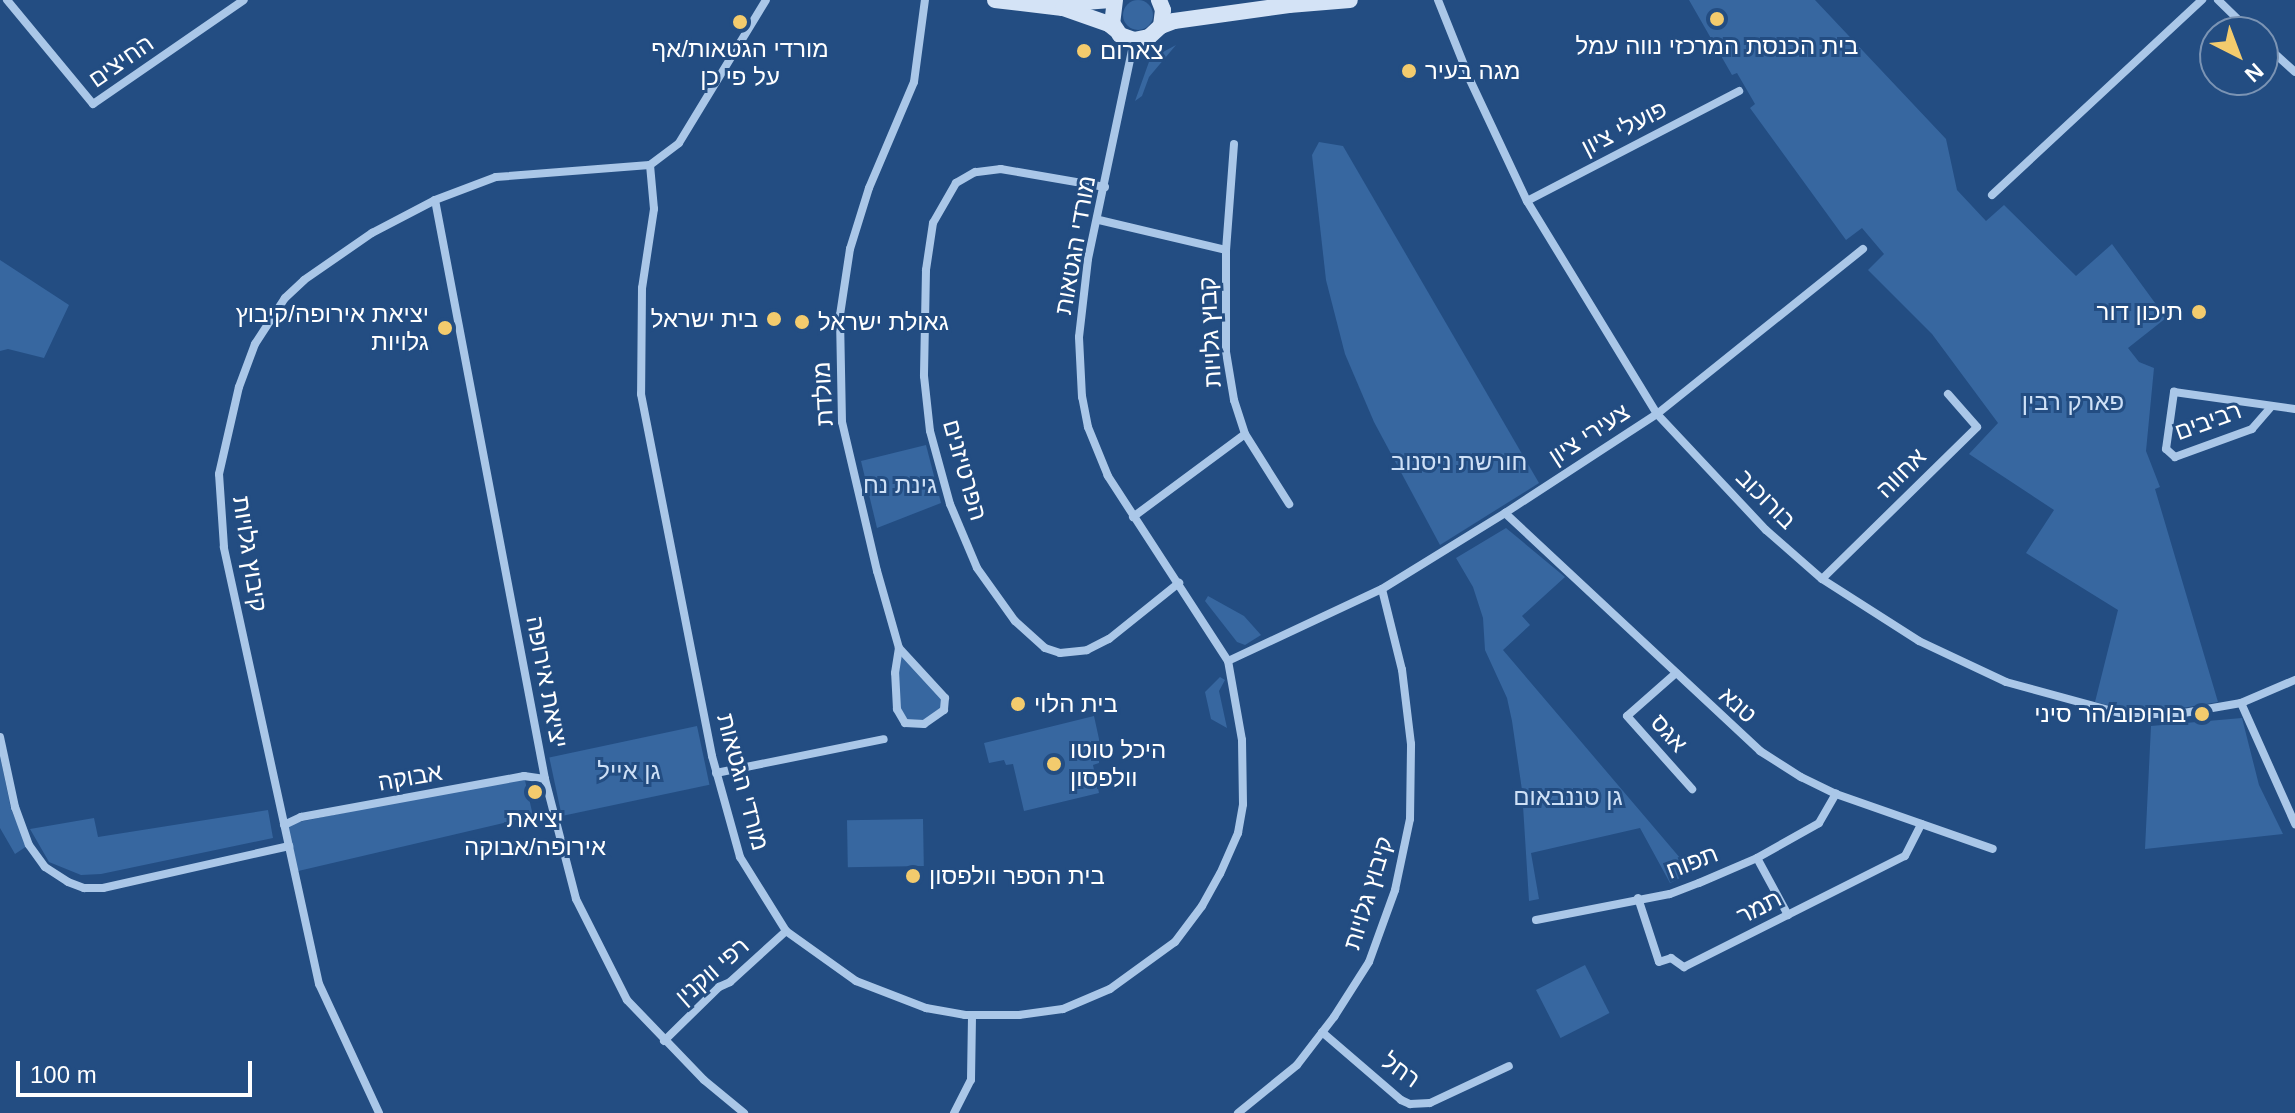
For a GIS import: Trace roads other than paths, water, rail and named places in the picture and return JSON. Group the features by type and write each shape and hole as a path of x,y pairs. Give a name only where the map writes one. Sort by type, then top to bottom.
{"street":[{"name":"החיצים","path":"7,0 93,104 244,0"},
{"path":"650,165 679,143 766,0"},
{"name":"מולדת","path":"899,648 945,698 944,710 924,724 905,723 897,709 895,673 899,648 842,422 840,315 850,249 869,188 914,82 925,0"},
{"path":"995,0 1063,8 1109,24 1134,40 1149,37 1161,26 1222,14 1290,2 1350,0"},
{"path":"1063,8 1071,3 1113,0 1111,16 1115,29"},
{"name":"בורוכוב","path":"1438,0 1470,80 1527,201 1657,414 1766,530 1822,579 1919,641 2006,682 2123,714 2178,714 2241,703 2295,680"},
{"path":"1992,195 2202,0"},
{"path":"2218,0 2234,16"},
{"path":"1160,1 1176,10 1222,14"},
{"path":"1160,1 1161,26"},
{"name":"מורדי הגטאות","path":"650,165 654,209 642,288 641,394 716,773 740,857 786,931 856,981 926,1008 972,1015 1019,1015 1063,1009 1110,989 1175,942 1202,906 1238,833 1243,804 1242,740 1228,661 1108,476 1088,427 1082,397 1079,337 1088,259 1099,220 1134,40"},
{"path":"2279,58 2295,72"},
{"name":"פועלי ציון","path":"1527,201 1739,91"},
{"name":"קבוץ גלויות","path":"1234,144 1226,250 1226,352 1234,400 1245,434 1289,504"},
{"name":"קיבוץ גלויות","path":"379,1113 319,984 284,825 224,547 219,474 228,425 255,344 285,298 341,252 435,200 496,177 650,165"},
{"name":"הפרטיזנים","path":"1105,187 1001,169 975,172 956,183 949,192 933,223 926,270 924,376 930,431 950,504 977,568 1015,621 1045,648 1060,653 1087,650 1109,639 1179,583"},
{"name":"יציאת אירופה","path":"435,200 545,779 582,913 627,1000 664,1041 744,1113"},
{"path":"1099,220 1226,250"},
{"name":"צעירי ציון","path":"1228,661 1382,589 1505,513 1657,414 1863,249"},
{"name":"רביבים","path":"2271,407 2252,429 2175,457 2166,449 2174,392 2295,409"},
{"name":"אחווה","path":"1822,579 1977,427 1948,394"},
{"path":"1133,517 1245,434"},
{"name":"טנא","path":"1505,513 1760,751 1801,777 1836,794 1993,849"},
{"name":"קיבוץ גלויות","path":"1238,1113 1297,1065 1322,1032 1369,962 1395,890 1410,819 1411,744 1402,670 1382,589"},
{"name":"אגס","path":"1676,673 1627,716 1692,789"},
{"path":"2241,703 2295,824"},
{"path":"0,737 15,807 29,845 45,867 84,888 103,888 289,846"},
{"path":"716,773 884,739"},
{"name":"אבוקה","path":"284,825 301,817 510,779 545,779"},
{"name":"תפוח","path":"1536,920 1670,894 1757,858 1819,823 1836,794"},
{"name":"תמר","path":"1638,898 1659,962 1674,959 1684,967 1905,856 1921,824"},
{"path":"1757,858 1788,915"},
{"name":"רפי ווקנין","path":"664,1041 719,987 730,982 786,931"},
{"path":"954,1113 971,1080 972,1015"},
{"name":"רחל","path":"1322,1032 1401,1100 1410,1104 1430,1103 1509,1066"}],"place":[{"name":"בית הכנסת המרכזי נווה עמל","path":"1717,19"},
{"name":"מורדי הגטאות/אף על פי כן","path":"740,22"},
{"name":"צארום","path":"1084,51"},
{"name":"מגה בעיר","path":"1409,71"},
{"name":"תיכון דור","path":"2199,312"},
{"name":"בית ישראל","path":"774,319"},
{"name":"גאולת ישראל","path":"802,322"},
{"name":"יציאת אירופה/קיבוץ גלויות","path":"445,328"},
{"name":"בית הלוי","path":"1018,704"},
{"name":"בורוכוב/הר סיני","path":"2202,714"},
{"name":"היכל טוטו וולפסון","path":"1054,764"},
{"name":"יציאת אירופה/אבוקה","path":"535,792"},
{"name":"בית הספר וולפסון","path":"913,876"}],"park label":[{"name":"פארק רבין","path":"2073,402"},
{"name":"חורשת ניסנוב","path":"1459,462"},
{"name":"גינת נח","path":"900,485"},
{"name":"גן אייל","path":"629,771"},
{"name":"גן טננבאום","path":"1568,797"}]}
